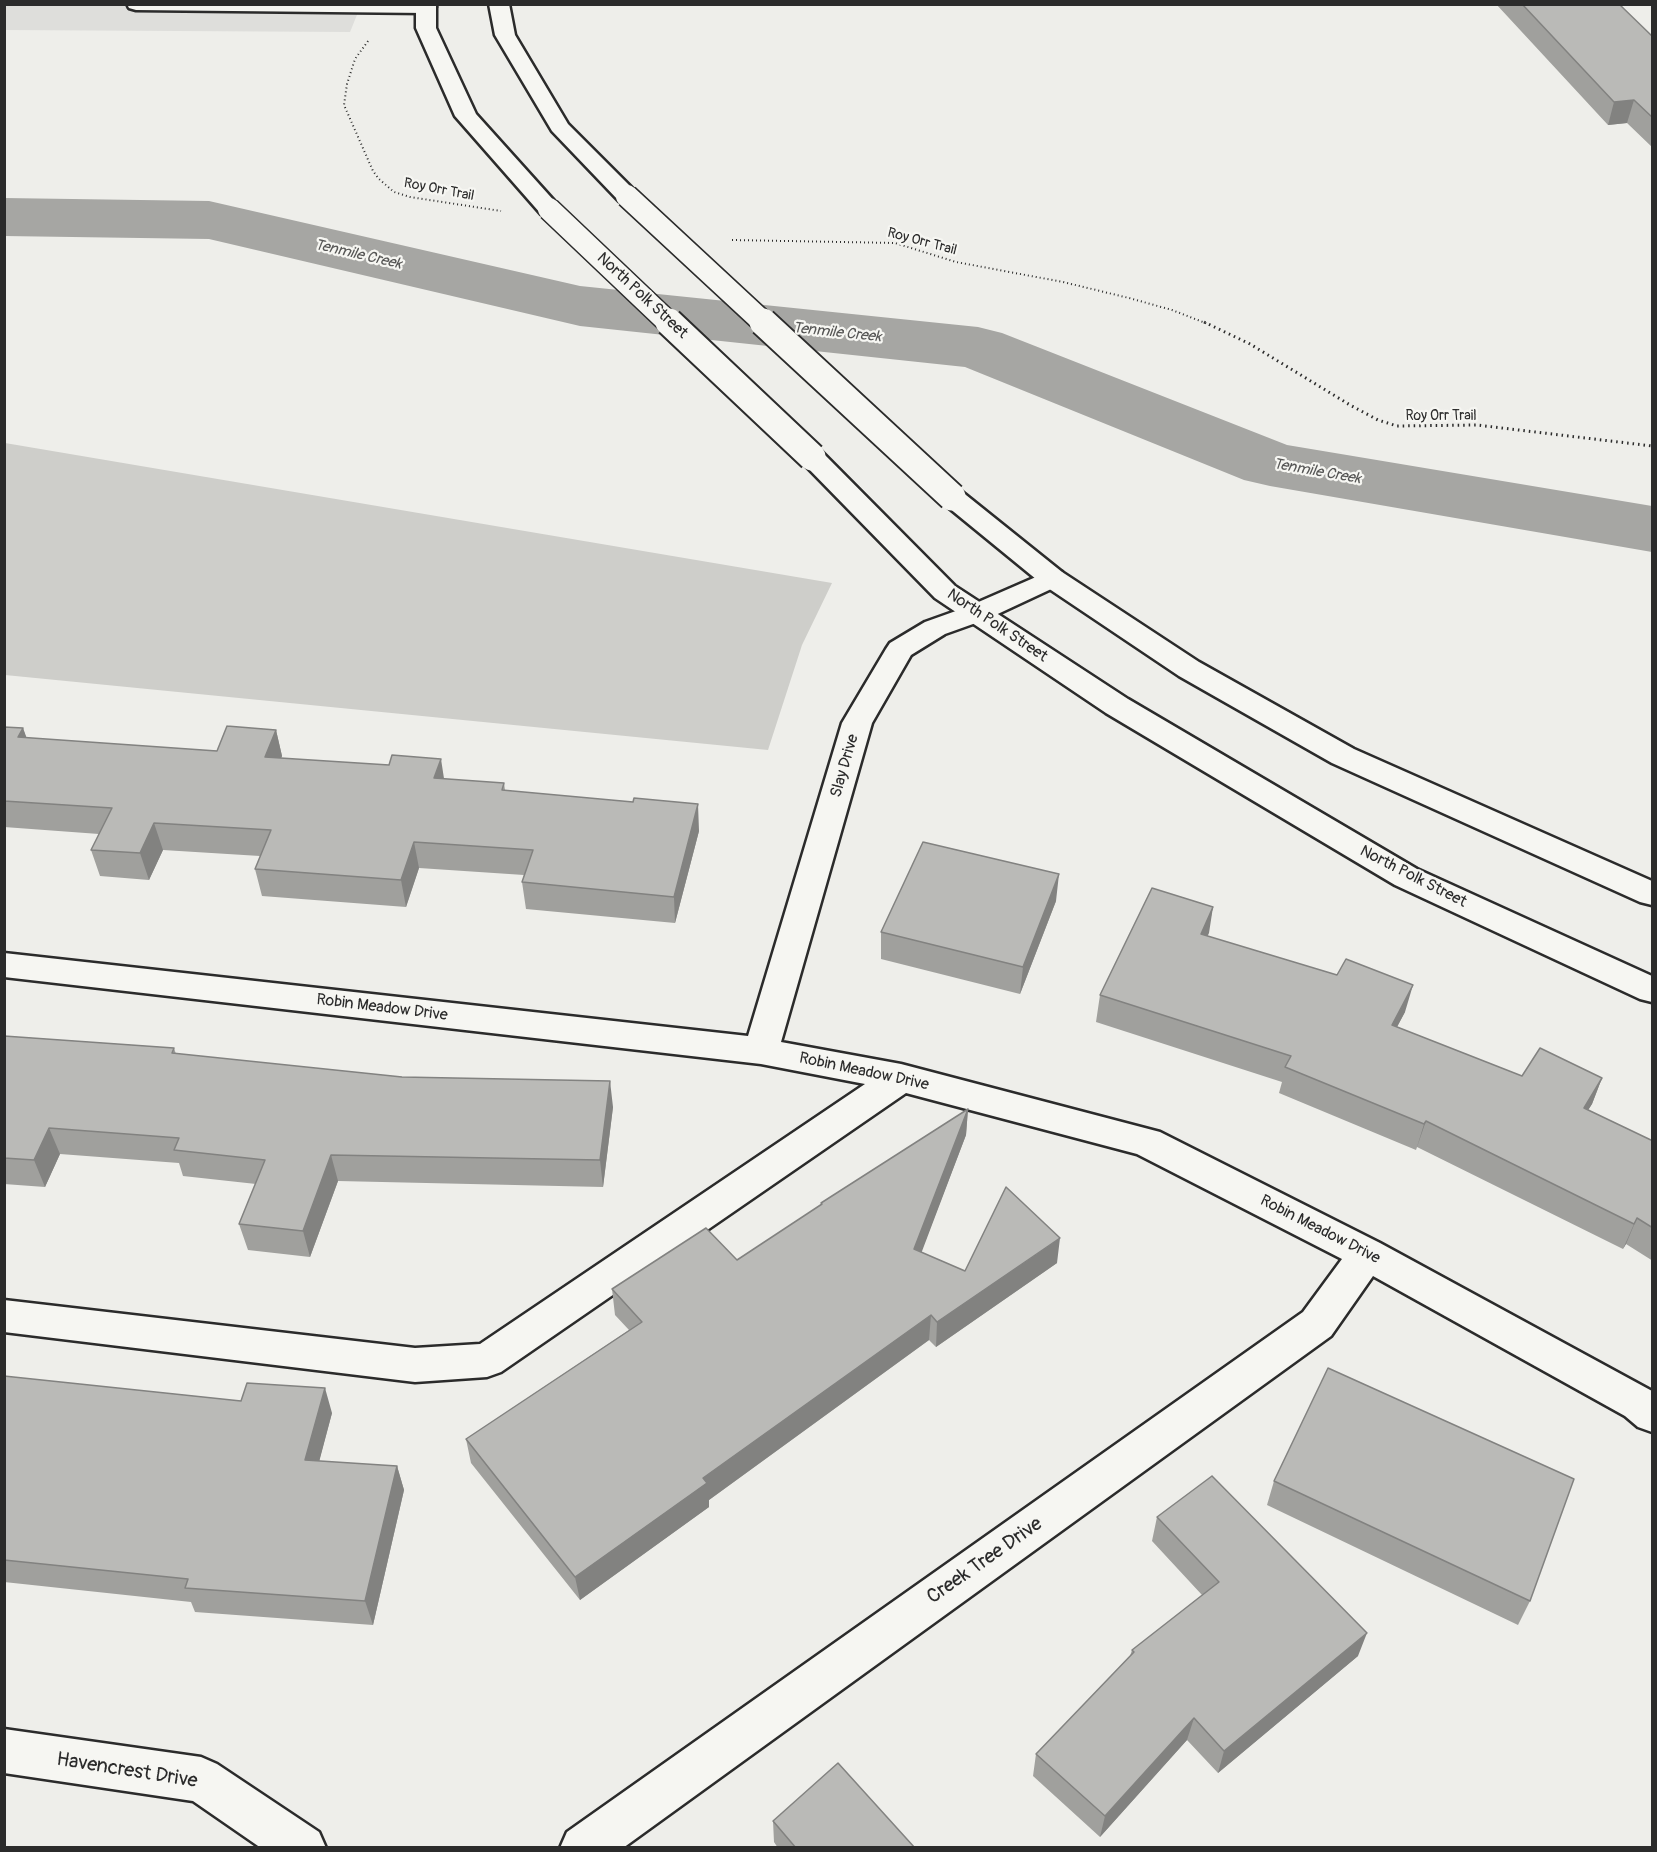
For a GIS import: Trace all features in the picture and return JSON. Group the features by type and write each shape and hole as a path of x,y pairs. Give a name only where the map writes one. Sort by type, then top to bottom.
{"main road":[{"path":"136,4 426,6"},
{"path":"499,4 505,35 559,127 627,196 952,497 1052,578 1189,669 1343,756 1653,894"},
{"name":"North Polk Street","path":"426,6 426,28 465,116 549,209 812,457 945,592 1117,706 1406,877 1653,990"},
{"name":"Slay Drive","path":"761,1051 857,723 900,649 934,628 976,613 1052,578"},
{"name":"Robin Meadow Drive","path":"4,965 761,1051 901,1078 1147,1142 1367,1254 1639,1404 1653,1414"},
{"path":"4,1316 415,1365 487,1360 901,1078"},
{"name":"Creek Tree Drive","path":"583,1848 1317,1324 1367,1254"},
{"name":"Havencrest Drive","path":"4,1751 201,1780 303,1848"}],"path":[{"name":"Roy Orr Trail","path":"426,6 391,20 370,38 355,59 346,84 344,105 373,171 394,192 433,202 508,212"},
{"name":"Roy Orr Trail","path":"730,240 895,243 956,262 1063,282 1129,298 1172,310 1217,327 1378,420 1397,426 1477,425 1653,446"}],"shaded area":[{"path":"5,5 361,5 350,32 5,30"},
{"path":"5,443 832,583 802,645 768,750 5,675"}],"building":[{"path":"1522,4 1619,4 1653,37 1653,118 1634,100 1614,102"},
{"path":"227,726 276,730 265,757 389,765 392,755 441,759 434,778 504,783 502,790 633,802 634,798 698,804 674,897 522,882 533,850 414,842 401,880 255,869 271,830 154,823 140,853 91,850 112,808 4,801 4,727 23,728 18,737 217,751"},
{"path":"923,842 1059,874 1023,967 881,932"},
{"path":"1152,888 1213,907 1201,934 1337,975 1346,959 1413,985 1392,1025 1522,1076 1540,1048 1602,1078 1584,1108 1653,1141 1653,1228 1637,1218 1634,1224 1426,1121 1424,1124 1285,1067 1291,1056 1100,995"},
{"path":"4,1036 174,1048 172,1053 402,1077 610,1081 600,1160 331,1155 303,1231 239,1224 265,1160 174,1150 179,1138 49,1128 34,1160 4,1158"},
{"path":"968,1109 914,1249 965,1271 1006,1187 1060,1238 937,1322 931,1315 703,1478 707,1483 575,1577 466,1439 642,1322 612,1289 706,1228 737,1260"},
{"path":"1328,1368 1574,1479 1530,1601 1274,1481"},
{"path":"4,1376 241,1401 247,1383 325,1388 305,1460 397,1466 365,1601 185,1588 188,1579 4,1560"},
{"path":"1212,1476 1367,1633 1224,1751 1194,1718 1105,1816 1036,1754 1134,1652 1132,1650 1219,1582 1157,1517"},
{"path":"838,1763 915,1848 796,1848 773,1821"}],"waterway":[{"name":"Tenmile Creek","path":"4,217 209,220 580,306 978,348 1270,464 1652,529"}]}
